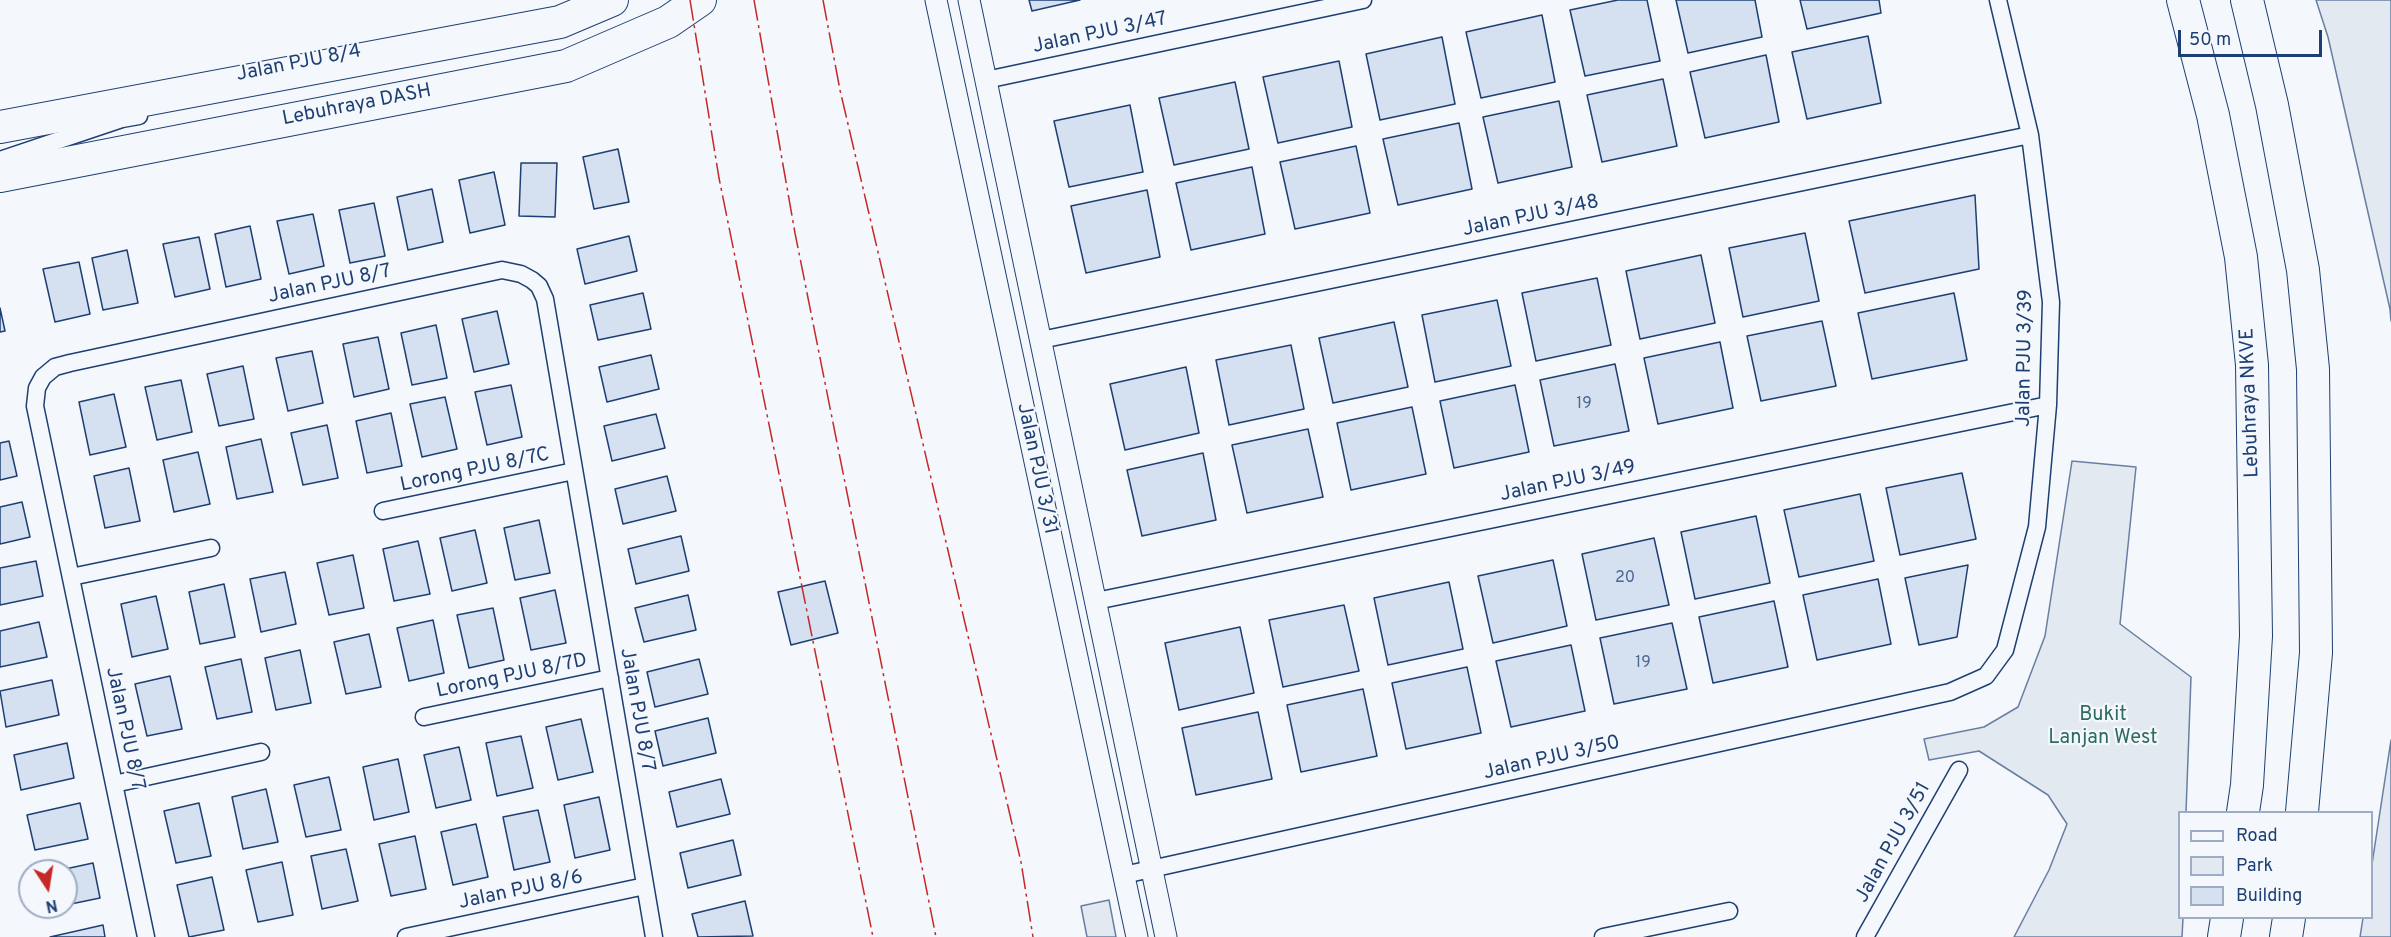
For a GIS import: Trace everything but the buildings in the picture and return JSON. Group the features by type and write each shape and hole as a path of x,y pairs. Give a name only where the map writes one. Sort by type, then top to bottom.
{"highway":[{"name":"Lebuhraya DASH","path":"0,176 566,66 668,22 700,0"},
{"name":"Lebuhraya NKVE","path":"2182,0 2213,115 2241,256 2252,365 2256,636 2247,785 2243,811"},
{"path":"2247,0 2272,105 2303,270 2313,369 2316,653 2302,811"},
{"path":"0,127 560,22 610,7"},
{"path":"2224,937 2228,919"},
{"path":"2286,937 2289,919"}],"street":[{"name":"Jalan PJU 3/31","path":"936,0 1137,937"},
{"name":"Jalan PJU 3/31","path":"969,0 1166,937"},
{"name":"Jalan PJU 3/47","path":"986,80 1363,0"},
{"name":"Jalan PJU 3/39","path":"1986,676 2005,650 2037,527 2048,405 2051,302 2030,135 1998,0"},
{"name":"Jalan PJU 8/4","path":"0,160 122,119 449,57 610,7"},
{"name":"Jalan PJU 3/48","path":"1041,340 2030,135"},
{"name":"Jalan PJU 8/7","path":"146,937 34,406 37,388 43,378 55,367 502,270 521,274 538,286 545,299 654,937"},
{"name":"Jalan PJU 3/49","path":"1096,601 2048,405"},
{"name":"Lorong PJU 8/7C","path":"383,511 574,471"},
{"path":"71,578 211,548"},
{"name":"Jalan PJU 3/50","path":"1124,875 1950,692 1986,676"},
{"name":"Lorong PJU 8/7D","path":"424,717 610,678"},
{"path":"114,784 261,752"},
{"name":"Jalan PJU 3/51","path":"1865,937 1959,770"},
{"name":"Jalan PJU 8/6","path":"406,937 645,886"},
{"path":"1603,937 1729,911"}],"green space":[{"path":"2316,0 2391,0 2391,321 2328,37"},
{"name":"Bukit Lanjan West","path":"2072,461 2136,467 2120,624 2191,677 2186,811 2178,811 2178,919 2183,919 2182,937 2014,937 2049,870 2067,824 2048,795 1979,751 1929,760 1924,739 1984,727 2018,707 2045,636"},
{"path":"2391,740 2391,937 2360,937 2363,919 2373,919 2373,857"},
{"path":"1109,900 1116,937 1087,937 1081,906"}],"power":[{"path":"690,0 719,178 873,937"},
{"path":"754,0 795,233 936,937"},
{"path":"823,0 840,90 1021,862 1033,937"}]}
